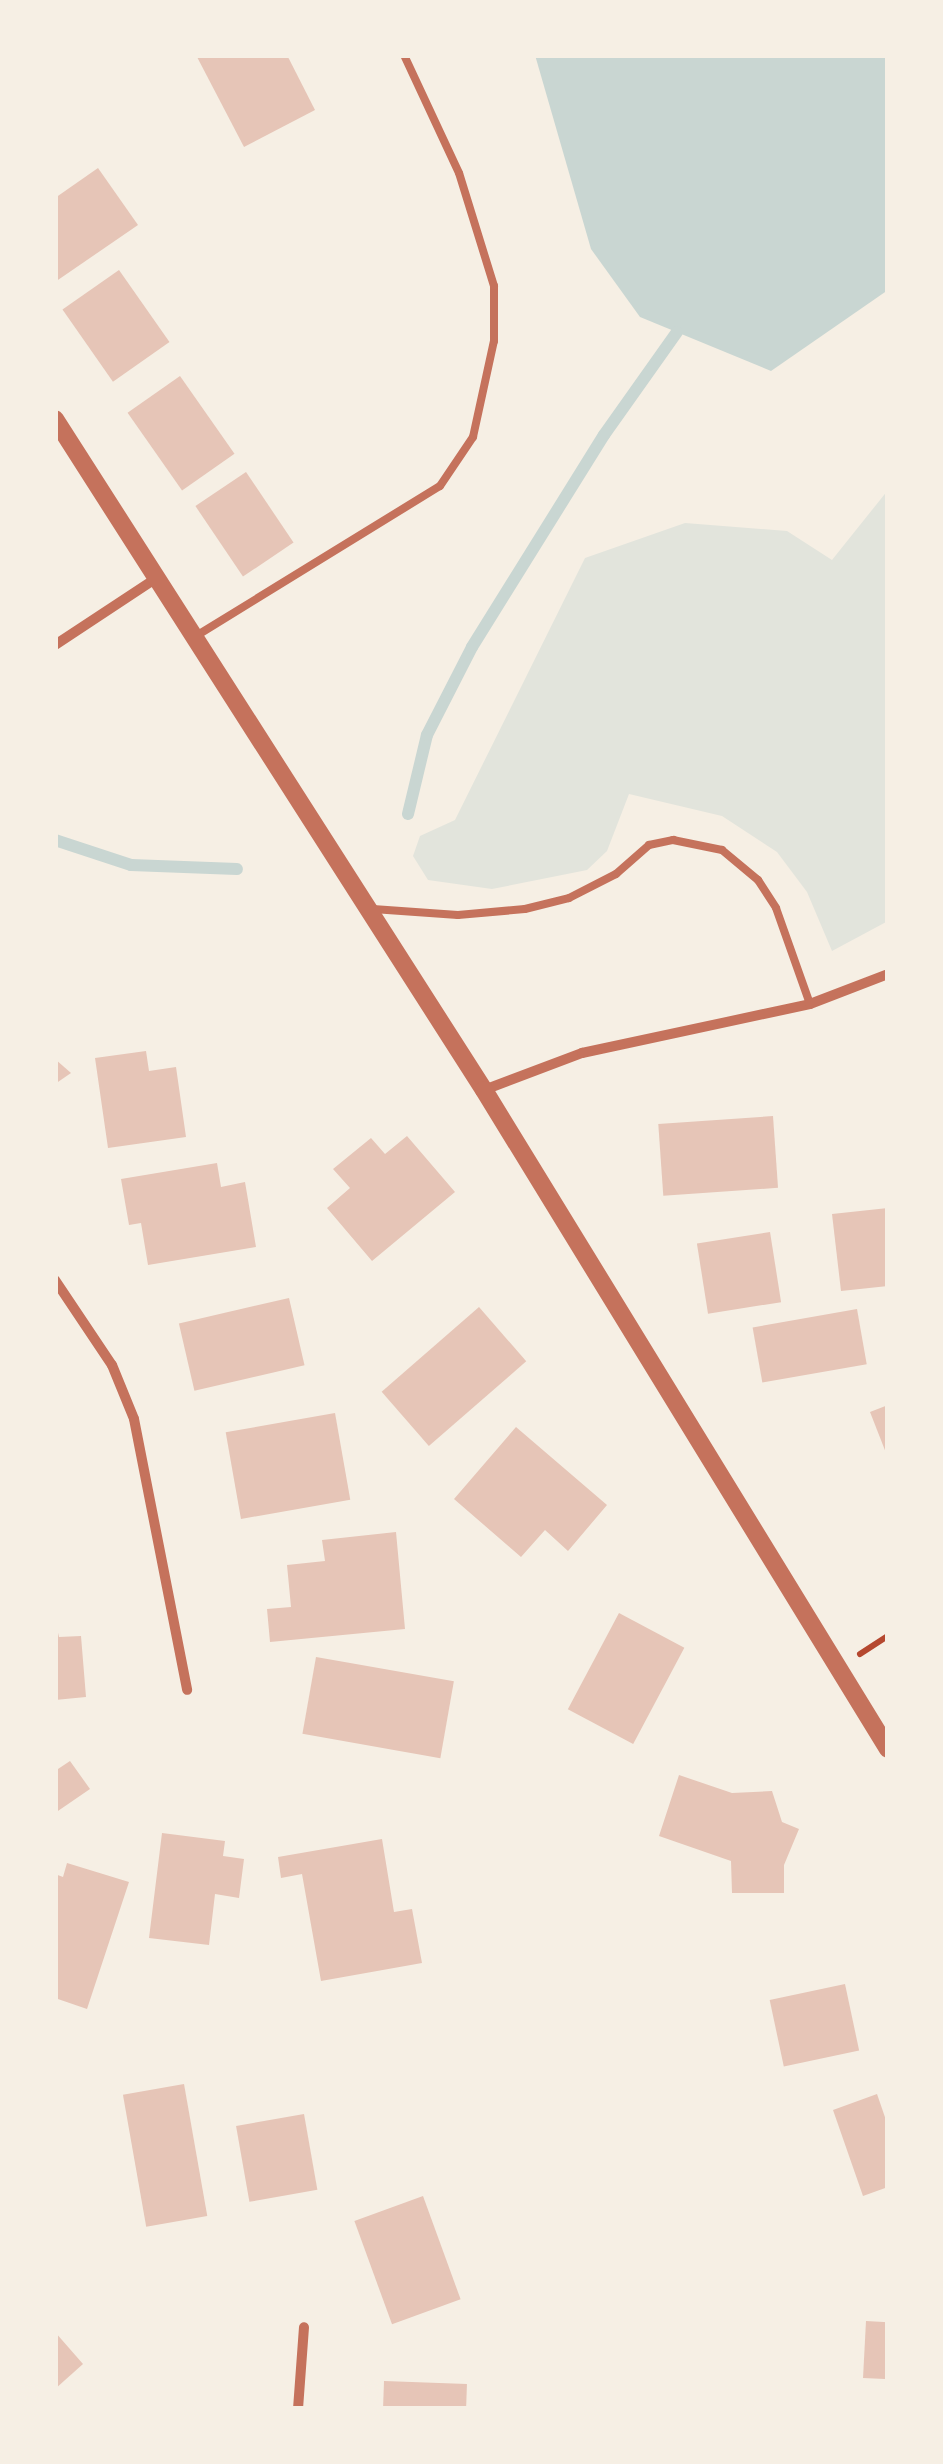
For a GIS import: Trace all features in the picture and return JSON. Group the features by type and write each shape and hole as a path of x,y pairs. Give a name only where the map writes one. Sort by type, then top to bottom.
{"street":[{"path":"55,419 363,909 484,1090 888,1750"},
{"path":"55,645 155,579"},
{"path":"484,1090 582,1053 810,1004 888,974"},
{"path":"55,1280 112,1365 134,1419 186,1690"},
{"path":"298,2409 304,2326"}],"lane":[{"path":"192,638 440,486 473,437 494,341 494,286 459,173 404,55"},
{"path":"363,909 458,915 526,909 568,898 616,874 649,845 673,840 722,850 758,880 776,908 810,1004"}],"shaded area":[{"path":"535,55 888,55 888,290 771,371 640,317 591,249"},
{"path":"888,490 888,921 832,951 807,892 777,852 722,816 629,794 607,851 587,870 492,889 428,880 413,856 420,836 455,820 585,558 685,523 787,531 832,560"}],"building":[{"path":"196,55 287,55 315,110 244,147"},
{"path":"98,168 138,225 55,282 55,198"},
{"path":"119,270 169,342 113,382 62,310"},
{"path":"180,376 234,454 182,491 128,413"},
{"path":"246,472 294,542 243,577 195,506"},
{"path":"146,1051 149,1071 176,1067 186,1137 108,1148 95,1058"},
{"path":"55,1059 71,1073 55,1084"},
{"path":"773,1116 778,1188 663,1196 658,1124"},
{"path":"407,1136 455,1192 372,1261 327,1208 350,1188 333,1169 371,1138 385,1154"},
{"path":"217,1163 221,1187 245,1182 256,1247 148,1265 141,1223 129,1225 121,1179"},
{"path":"888,1208 888,1286 841,1291 832,1214"},
{"path":"770,1232 781,1302 708,1314 697,1244"},
{"path":"289,1298 305,1365 194,1391 179,1323"},
{"path":"479,1307 526,1361 429,1446 382,1392"},
{"path":"857,1309 867,1364 762,1383 753,1327"},
{"path":"888,1405 888,1458 870,1412"},
{"path":"335,1413 350,1500 241,1519 226,1432"},
{"path":"516,1427 607,1505 568,1551 545,1530 521,1557 454,1499"},
{"path":"396,1532 405,1629 270,1642 267,1609 291,1607 287,1565 325,1561 322,1540"},
{"path":"619,1613 684,1648 633,1744 568,1709"},
{"path":"55,1620 59,1637 81,1636 86,1697 55,1700"},
{"path":"316,1657 454,1681 440,1758 302,1734"},
{"path":"70,1761 90,1789 55,1813 55,1771"},
{"path":"679,1775 732,1793 772,1791 782,1822 799,1829 784,1865 784,1893 732,1893 731,1861 659,1836"},
{"path":"162,1833 225,1841 223,1856 244,1859 239,1898 215,1894 209,1945 149,1938"},
{"path":"382,1839 394,1912 412,1909 422,1963 321,1981 302,1874 281,1878 278,1857"},
{"path":"67,1863 129,1882 87,2009 55,1998 55,1874 63,1877"},
{"path":"845,1984 859,2051 784,2067 770,2000"},
{"path":"184,2084 207,2216 146,2227 123,2095"},
{"path":"877,2094 888,2126 888,2187 863,2196 833,2110"},
{"path":"304,2114 317,2190 249,2202 236,2126"},
{"path":"423,2196 461,2299 392,2324 354,2221"},
{"path":"866,2321 888,2322 885,2379 863,2378"},
{"path":"55,2332 83,2364 55,2389"},
{"path":"384,2381 467,2384 466,2409 383,2409"}],"waterway":[{"path":"408,814 427,735 472,647 604,435 677,332"},
{"path":"55,840 131,865 237,869"}]}
